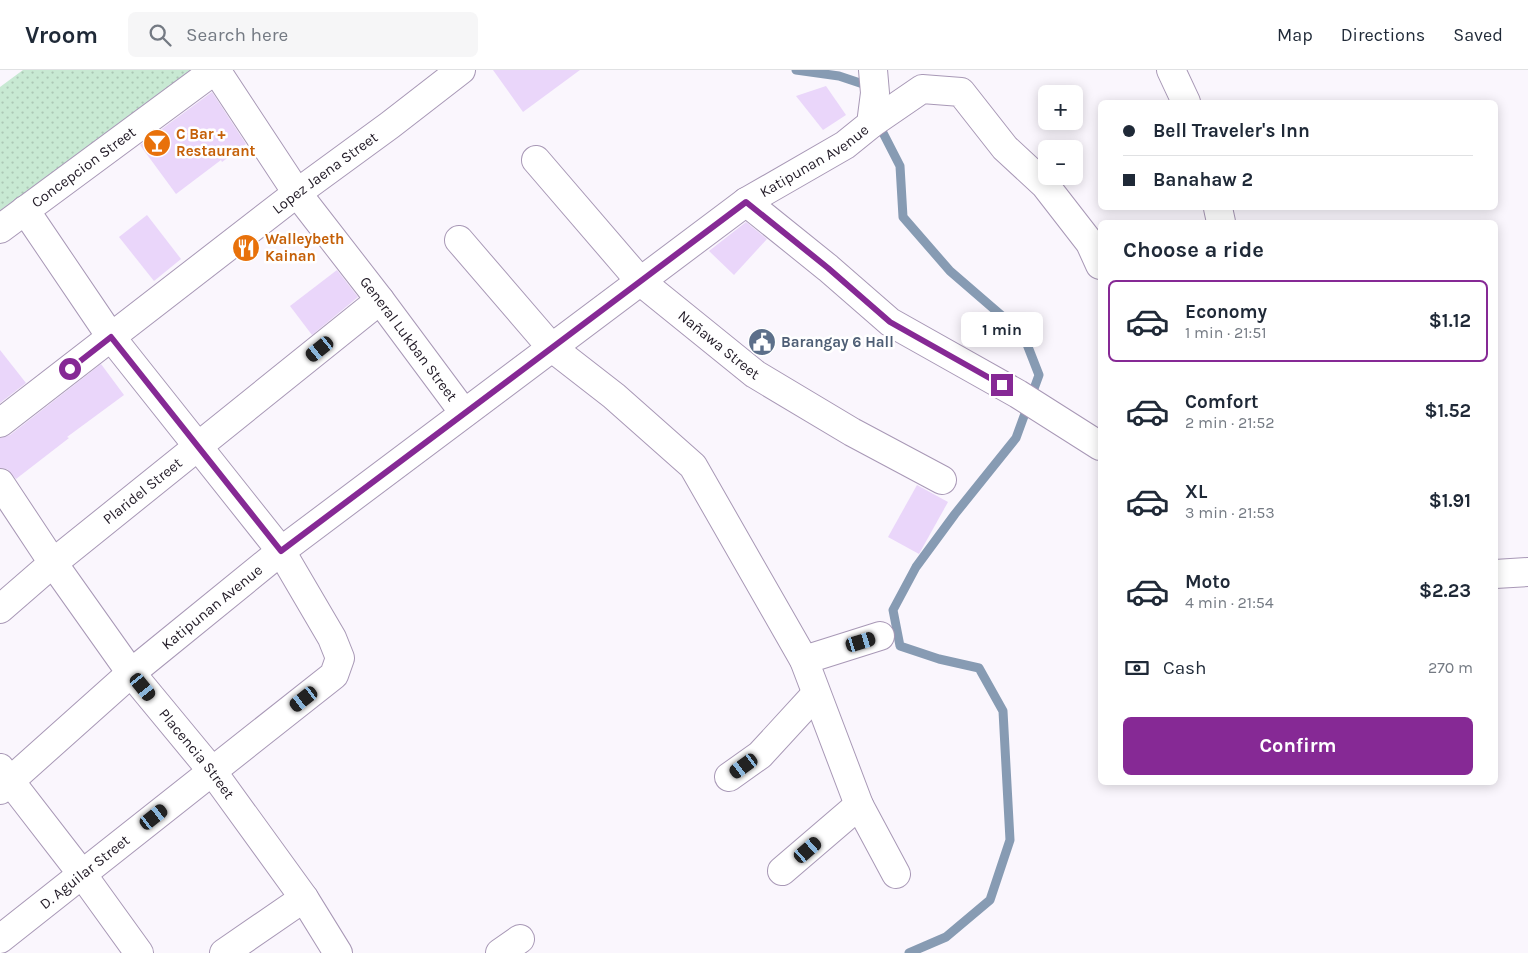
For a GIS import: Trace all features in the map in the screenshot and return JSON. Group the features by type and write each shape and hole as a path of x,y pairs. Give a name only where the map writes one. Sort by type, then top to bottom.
{"street":[{"name":"General Lukban Street","path":"215,70 297,192 464,413"},
{"name":"Concepcion Street","path":"0,229 215,70"},
{"name":"Lopez Jaena Street","path":"0,422 297,192 390,125 461,70"},
{"path":"1172,70 1185,100"},
{"path":"1194,70 1196,100"},
{"name":"Katipunan Avenue","path":"3,780 281,551 551,347 746,202 846,145 871,124 874,81"},
{"path":"871,124 922,89 961,92 1005,148 1046,185 1090,243 1098,261"},
{"name":"Nañawa Street","path":"536,160 640,282 755,374 852,432 942,480"},
{"path":"746,202 828,268 890,322 1018,394 1098,445"},
{"path":"25,210 111,337 281,551"},
{"path":"459,240 551,347 614,396 693,466 804,660 859,806 896,874"},
{"name":"Plaridel Street","path":"0,609 53,562 380,300"},
{"name":"Placencia Street","path":"0,483 131,673 212,771 304,898 338,953"},
{"name":"D. Aguilar Street","path":"0,940 334,675 340,658 332,638 281,551"},
{"path":"1498,574 1528,572"},
{"path":"804,660 880,636"},
{"path":"729,777 760,755 816,694"},
{"path":"3,780 82,874 140,953"},
{"path":"782,872 859,806"},
{"path":"224,953 304,898"}],"green space":[{"path":"23,70 190,70 193,74 0,219 0,87"}],"building":[{"path":"493,70 580,70 523,112"},
{"path":"826,86 846,115 823,130 796,96"},
{"path":"212,92 246,144 222,162 221,160 176,194 140,145"},
{"path":"147,215 181,259 154,281 119,237"},
{"path":"746,222 767,239 734,275 709,251"},
{"path":"337,270 358,297 312,335 290,306"},
{"path":"0,350 26,383 0,403"},
{"path":"101,364 124,395 67,437 69,438 16,479 7,469 0,468 0,438 10,435"},
{"path":"917,485 948,502 919,554 888,537"}],"waterway":[{"path":"796,70 839,76 872,87"},
{"path":"880,127 900,166 903,217 950,271 1023,334 1039,375 1016,438 955,514 916,567 893,610 900,646 939,659 979,668 1003,711 1010,840 990,900 946,937 909,953"}],"place":[{"name":"C Bar + Restaurant","path":"157,143"},
{"name":"Walleybeth Kainan","path":"246,248"},
{"name":"Barangay 6 Hall","path":"762,342"}],"route":[{"path":"70,369 111,337 281,551 746,202 828,268 890,322 1002,385"}]}
